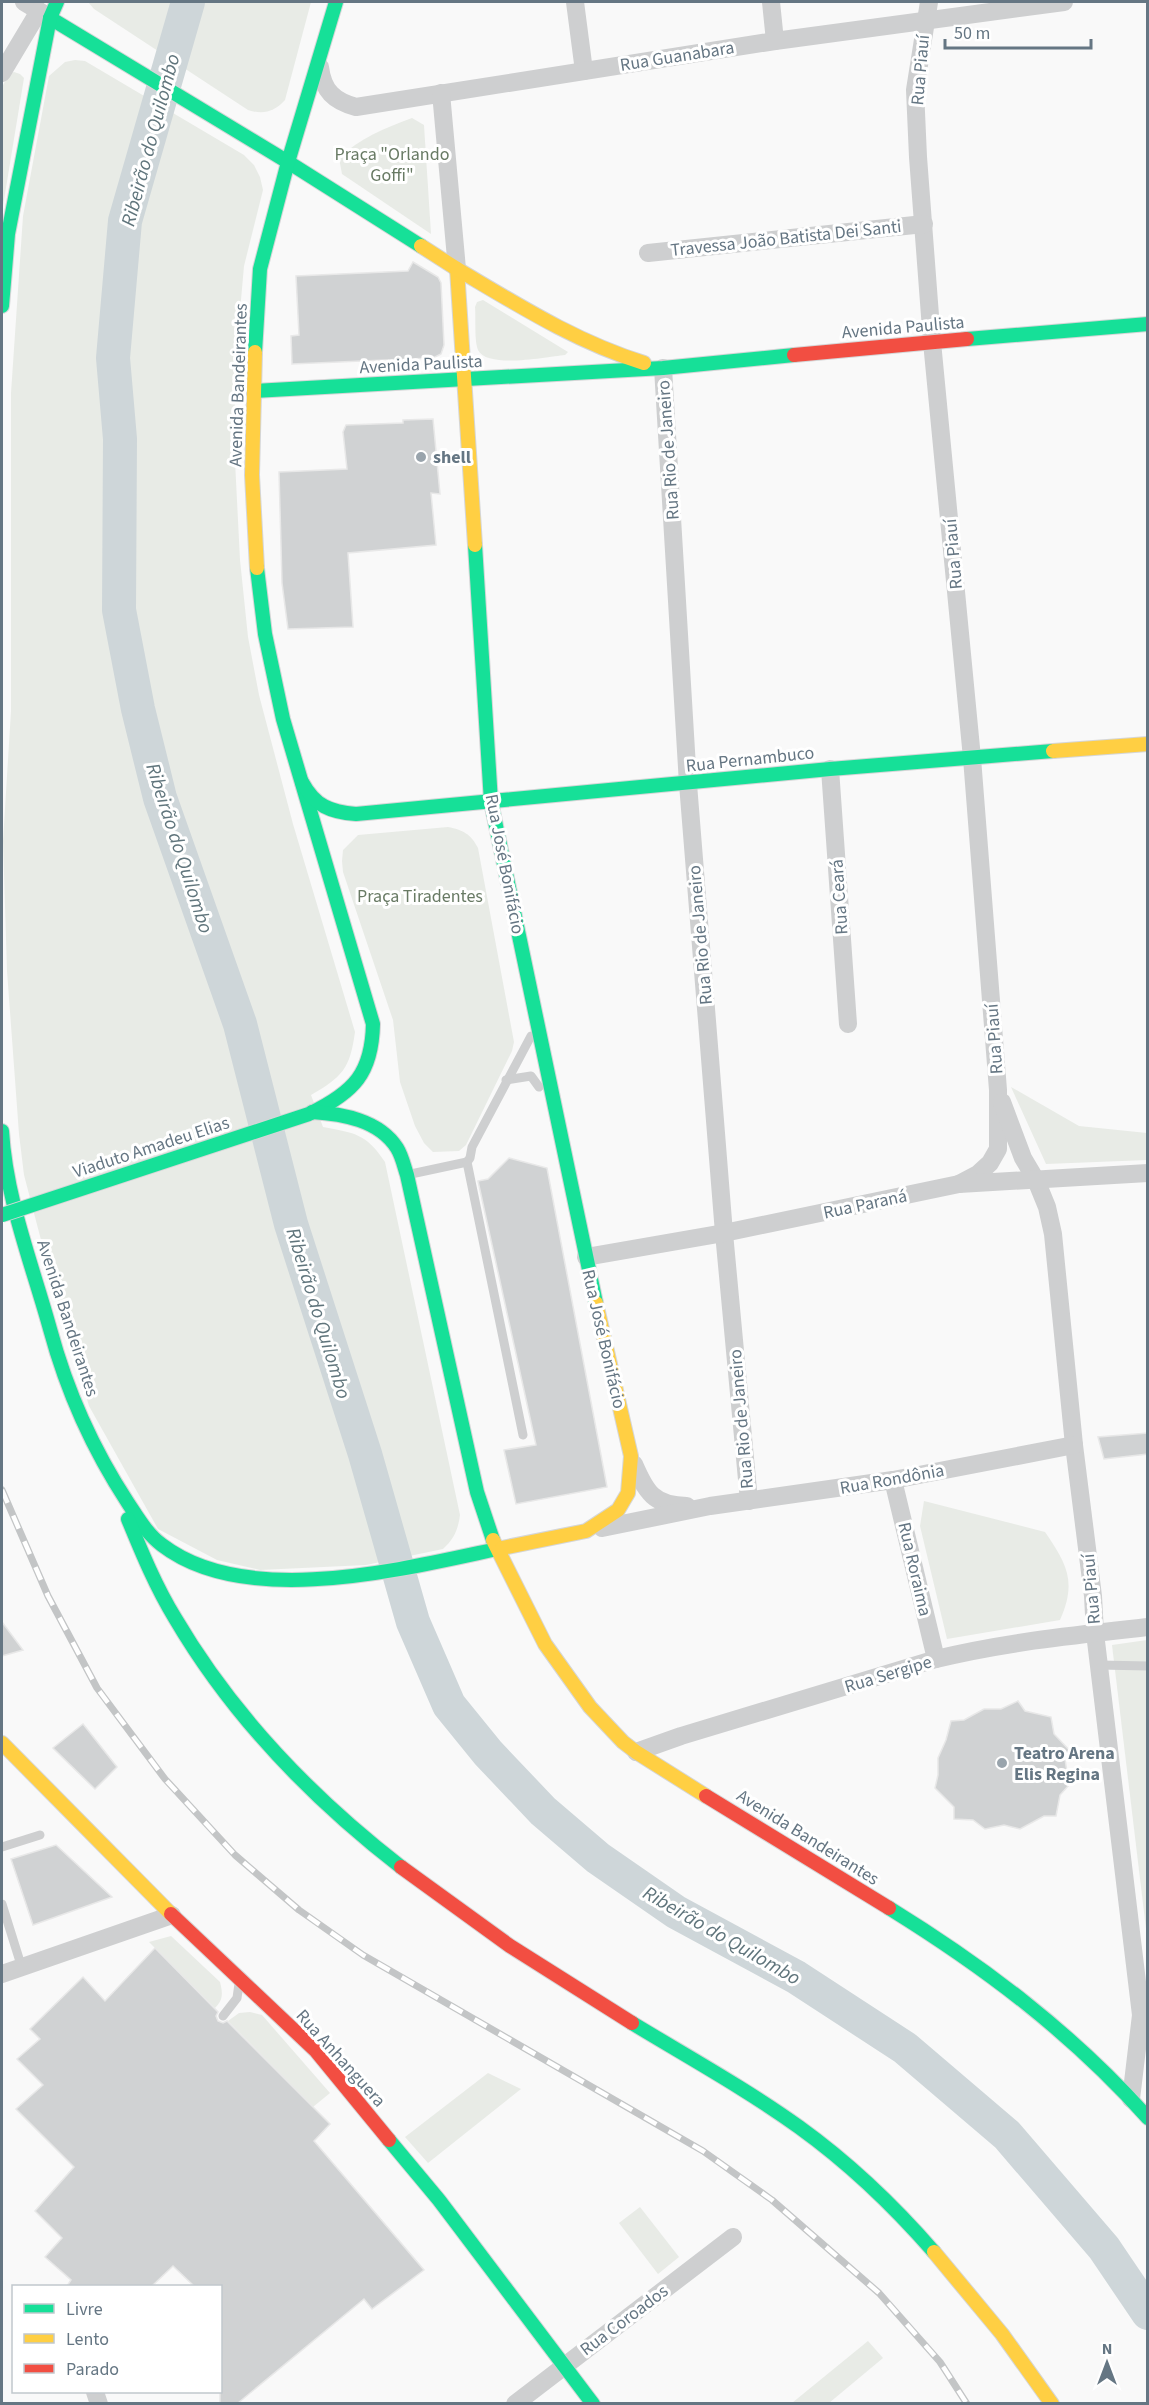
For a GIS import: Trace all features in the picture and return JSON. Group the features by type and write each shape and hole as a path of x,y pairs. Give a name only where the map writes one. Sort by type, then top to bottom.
{"main road":[{"name":"Avenida Bandeirantes","path":"310,1113 334,1103 358,1083 369,1062 374,1037 373,1023 283,719 265,634 258,579 252,475 260,269 288,162 336,2"},
{"name":"Avenida Paulista","path":"44,7 131,67 457,268 600,350 663,368"},
{"path":"2,306 8,234 20,172 44,7"},
{"path":"11,151 20,172"},
{"path":"276,209 298,193 315,188 333,191"},
{"name":"Rua José Bonifácio","path":"457,268 491,802 586,1257 631,1456 632,1481 620,1509 607,1521 586,1531"},
{"name":"Avenida Paulista","path":"254,391 663,368 1148,324"},
{"name":"Rua Pernambuco","path":"356,814 830,769 1148,744"},
{"name":"Avenida Bandeirantes","path":"299,776 308,794 320,807 338,813 356,814"},
{"name":"Avenida Bandeirantes","path":"327,864 331,830 347,817 356,814"},
{"name":"Avenida Bandeirantes","path":"310,1113 336,1113 372,1124 397,1148 407,1175 477,1492 496,1549 545,1644 590,1707 623,1742 636,1752 935,1937 1000,1982 1067,2035 1148,2118"},
{"name":"Viaduto Amadeu Elias","path":"2,1215 310,1113"},
{"name":"Avenida Bandeirantes","path":"2,1131 8,1183 64,1375 109,1475 140,1522 164,1547 193,1562 231,1574 267,1579 308,1580 370,1575 496,1549"},
{"path":"109,1475 148,1567 174,1618 201,1660 231,1701 328,1804 371,1844 484,1930 748,2092 824,2146 866,2181 944,2263 982,2309 1052,2403"},
{"path":"477,1492 501,1524"},
{"name":"Rua Rondônia","path":"496,1549 586,1531"},
{"path":"514,1533 528,1538 549,1539"},
{"path":"523,1605 519,1579 524,1561 533,1548 549,1539"},
{"name":"Rua Anhanguera","path":"4,1751 240,1979 258,2002 316,2051 439,2200 594,2403"}],"street":[{"path":"575,2 584,71"},
{"path":"771,2 775,40"},
{"name":"Rua Guanabara","path":"319,61 321,76 330,95 342,103 356,107 775,40 927,10 1064,2"},
{"path":"2,73 44,7"},
{"name":"Rua Piauí","path":"927,10 915,90 932,342 972,758 998,1090 998,1149 990,1163 978,1174 959,1184"},
{"name":"Rua José Bonifácio","path":"441,93 457,268"},
{"name":"Travessa João Batista Dei Santi","path":"648,253 924,224"},
{"name":"Rua Rio de Janeiro","path":"663,368 688,784 724,1233 749,1501"},
{"name":"Rua Ceará","path":"830,769 848,1024"},
{"name":"Rua Piauí","path":"998,1090 1023,1158 1036,1180 1047,1207 1053,1234 1074,1445 1093,1596 1095,1633 1139,1936 1142,2015 1131,2099"},
{"path":"2,1164 8,1183"},
{"name":"Rua Paraná","path":"586,1257 724,1233 959,1184 1148,1173"},
{"name":"Rua Rondônia","path":"586,1531 710,1506 893,1480 1074,1445"},
{"name":"Rua Rondônia","path":"631,1456 648,1493 661,1503 673,1506 710,1506"},
{"name":"Rua Roraima","path":"893,1480 936,1659"},
{"name":"Rua Sergipe","path":"636,1752 681,1736 936,1659 1017,1642 1148,1627"},
{"path":"2,1974 172,1915"},
{"name":"Rua Coroados","path":"515,2403 733,2237"}],"lane":[{"path":"523,1435 467,1162 472,1147 506,1080 537,1025"},
{"path":"506,1080 531,1076 537,1081 541,1091 553,1100"},
{"path":"407,1175 467,1162"},
{"path":"1099,1665 1148,1666"},
{"path":"2,1847 40,1835"},
{"path":"2,1904 22,1968"},
{"path":"240,1979 237,1998 226,2013 240,2006"}],"green space":[{"path":"88,2 311,2 285,100 272,110 259,112 248,110 94,9"},
{"path":"85,61 244,155 254,165 260,177 263,190 244,266 236,356 234,441 240,560 248,637 259,695 293,824 355,1032 350,1055 343,1071 311,1095 323,1127 359,1136 372,1145 385,1162 460,1515 455,1534 443,1549 366,1565 260,1570 217,1560 158,1529 89,1406 24,1175 7,971 3,841 11,711 11,393 23,216 49,76 65,62"},
{"path":"14,72 24,78 2,212 2,87 9,74"},
{"name":"Praça \"Orlando Goffi\"","path":"412,118 424,125 431,234 342,174 339,158 364,139"},
{"path":"483,300 568,352 565,355 518,360 493,359 484,356 477,346 475,307 477,302"},
{"name":"Praça Tiradentes","path":"448,827 466,833 478,848 514,1042 512,1051 466,1145 459,1151 433,1152 424,1143 415,1126 400,1082 393,1020 343,872 342,861 343,850 358,835"},
{"path":"1011,1087 1079,1126 1147,1133 1147,1160 1046,1164"},
{"path":"924,1501 1045,1532 1064,1564 1069,1584 1060,1620 947,1639 920,1526"},
{"path":"1147,1640 1147,1937 1112,1645"},
{"path":"171,1936 220,1982 222,1996 215,2008 149,1942"},
{"path":"250,2012 262,2015 330,2093 313,2107 228,2021 239,2013"},
{"path":"488,2073 521,2089 428,2163 405,2137"},
{"path":"640,2207 679,2257 658,2274 619,2223"},
{"path":"868,2341 883,2358 829,2403 792,2403"}],"building":[{"path":"413,262 438,277 441,283 444,345 441,354 433,358 292,364 291,336 299,335 296,276 408,271"},
{"path":"433,419 440,494 431,493 436,545 348,553 353,627 288,629 282,583 279,472 347,469 343,432 346,425 403,423 403,420"},
{"path":"509,1158 547,1168 607,1487 516,1504 504,1450 536,1445 478,1181 488,1179"},
{"path":"1148,1433 1148,1454 1104,1459 1098,1437"},
{"path":"2,1622 23,1650 2,1656"},
{"name":"Teatro Arena Elis Regina","path":"1018,1701 1025,1711 1051,1717 1054,1734 1072,1753 1065,1759 1069,1785 1060,1795 1056,1816 1044,1816 1020,1829 1004,1825 985,1829 973,1820 954,1819 954,1807 935,1788 938,1758 951,1721 964,1720 984,1709 1001,1709"},
{"path":"83,1724 117,1767 95,1789 53,1748"},
{"path":"56,1845 112,1897 33,1925 11,1859"},
{"path":"155,1948 218,2012 216,2016 218,2021 223,2023 227,2021 330,2124 314,2141 424,2270 372,2309 364,2299 238,2403 220,2403 220,2393 222,2393 222,2285 193,2285 173,2266 153,2285 68,2285 71,2280 45,2257 62,2238 35,2211 74,2167 16,2109 43,2085 17,2059 40,2039 30,2029 83,1977 105,2001"}],"waterway":[{"name":"Ribeirão do Quilombo","path":"188,2 125,221 113,358 120,439 119,610 138,709 160,798 240,1024 291,1224 365,1454 413,1622 449,1705 488,1753 543,1811 598,1858 676,1912 796,1977 905,2048 1007,2135 1104,2248 1148,2313"}],"railway":[{"path":"2,1490 48,1596 97,1688 165,1779 235,1855 299,1910 363,1955 703,2151 772,2200 879,2293 940,2362 967,2404"}],"traffic: fast":[{"path":"2,306 8,234 50,18 57,2"},
{"path":"255,352 260,269 288,162 336,2"},
{"path":"50,18 288,162 421,246"},
{"path":"967,339 1148,324"},
{"path":"254,391 663,368 794,355"},
{"path":"475,545 491,802 596,1303"},
{"path":"257,568 265,634 283,719 373,1024 369,1056 358,1079 339,1097 311,1113"},
{"path":"302,782 312,797 324,806 338,812 356,814 830,769 1053,751"},
{"path":"312,1112 348,1117 370,1125 389,1138 400,1154 407,1175 477,1492 493,1540"},
{"path":"2,1215 309,1114"},
{"path":"2,1131 4,1156 14,1206 64,1375 103,1461 143,1526 157,1541 197,1565 238,1576 282,1580 375,1573 502,1548"},
{"path":"128,1519 168,1606 197,1654 222,1688 248,1721 305,1783 336,1813 401,1867"},
{"path":"889,1908 994,1978 1089,2058 1148,2118"},
{"path":"632,2023 758,2100 818,2141 870,2186 934,2252"},
{"path":"389,2140 439,2200 593,2404"}],"traffic: slow":[{"path":"421,246 457,269 475,545"},
{"path":"457,269 571,334 644,363"},
{"path":"255,352 252,475 257,568"},
{"path":"1053,751 1148,744"},
{"path":"502,1548 586,1531 618,1510 628,1493 631,1456 596,1303"},
{"path":"493,1540 545,1644 590,1707 623,1742 636,1752 706,1796"},
{"path":"2,1743 171,1914"},
{"path":"934,2252 1002,2334 1052,2404"}],"traffic: jam":[{"path":"794,355 967,339"},
{"path":"706,1796 889,1908"},
{"path":"401,1867 510,1946 632,2023"},
{"path":"171,1914 316,2051 389,2140"}],"place":[{"name":"shell","path":"421,457"},
{"name":"Teatro Arena Elis Regina","path":"1002,1763"}]}
